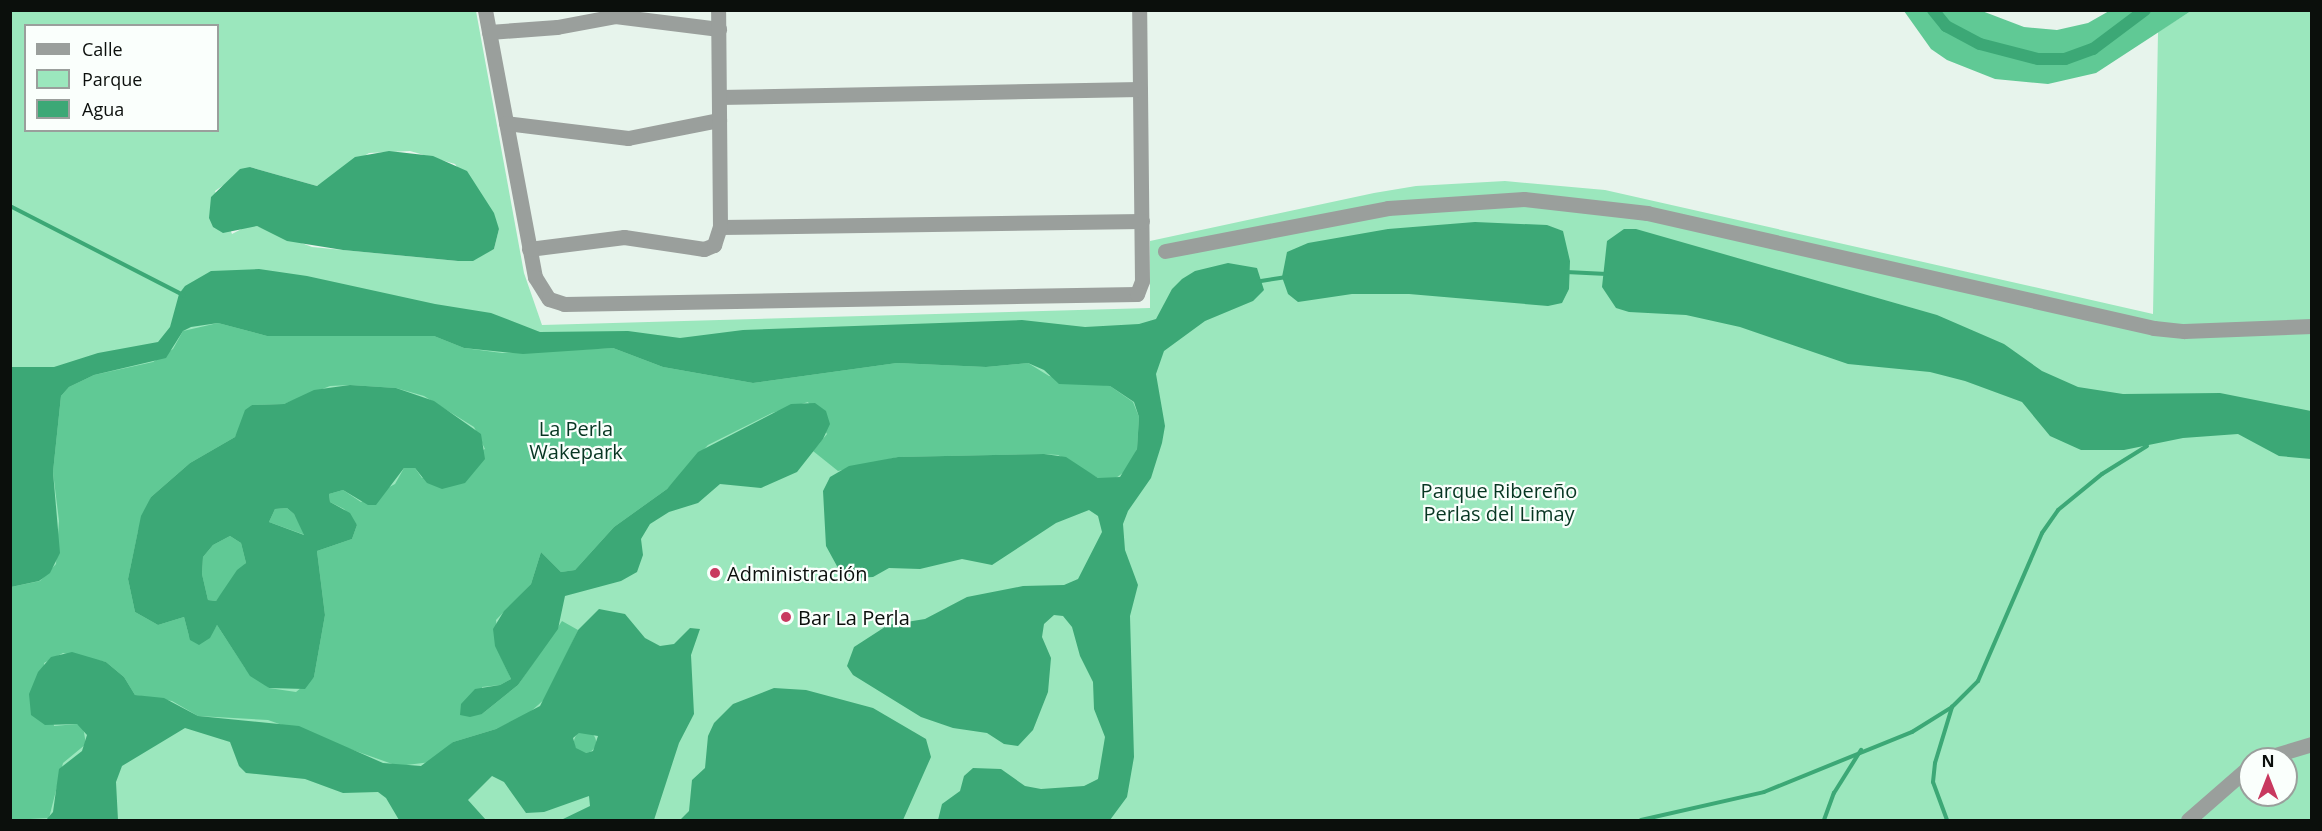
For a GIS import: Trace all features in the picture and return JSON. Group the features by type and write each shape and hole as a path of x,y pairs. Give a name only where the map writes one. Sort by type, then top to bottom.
{"street":[{"path":"484,10 529,249 543,293 564,304 1137,294 1142,286 1139,10"},
{"path":"529,249 632,237 704,249 714,245 720,227 718,10"},
{"path":"489,32 551,28 615,16 719,29"},
{"path":"719,97 1140,89"},
{"path":"506,123 628,138 719,120"},
{"path":"1165,251 1388,208 1479,198 1524,198 1647,213 2154,328 2184,331 2312,326"},
{"path":"720,227 1142,221"},
{"path":"2188,820 2238,776"}],"green space":[{"name":"Parque Ribereño Perlas del Limay","path":"10,11 476,11 524,273 542,325 1150,308 1150,241 1374,193 1416,186 1505,181 1605,190 2153,314 2158,32 2191,11 2311,11 2311,820 11,820","holes":["410,151 455,164 499,229 494,249 458,261 312,247 249,225 232,234 215,191 250,167 317,186 369,153"]},
{"path":"1904,11 1982,11 2024,27 2057,30 2088,23 2109,11 2191,11 2096,73 2048,84 1995,79 1947,60 1931,49"},
{"name":"La Perla Wakepark","path":"218,323 267,336 434,336 464,348 502,353 613,348 663,367 753,383 897,363 986,367 1028,363 1049,376 1110,386 1133,402 1139,417 1137,449 1127,470 1113,480 1098,478 1058,455 1044,454 898,457 838,471 813,451 827,434 808,402 772,413 708,445 667,489 614,527 575,570 561,572 541,552 531,584 496,620 499,653 511,679 500,685 482,687 482,714 518,685 562,621 578,630 546,698 529,713 496,729 453,742 431,762 398,766 268,720 198,716 172,701 135,695 124,677 106,662 63,653 44,663 54,726 77,724 83,727 86,744 63,763 49,818 11,820 11,587 40,581 56,564 59,521 53,472 61,396 69,387 94,375 153,362 173,349 183,331","holes":["330,386 396,388 424,396 474,427 485,449 422,478 415,468 404,468 395,484 361,502 343,490 329,494 330,502 344,509 357,525 352,539 317,551 325,615 314,677 296,692 269,688 245,668 217,625 213,631 189,636 184,617 158,625 135,612 128,579 138,531 151,497 190,463 235,437 252,405 284,404"]},
{"path":"287,508 294,514 305,535 269,522 275,509"},
{"path":"230,536 241,543 246,563 216,601 208,600 202,574 203,557 213,545"},
{"path":"585,731 593,734 596,742 593,750 585,753 577,750 574,742 577,734"}],"water":[{"path":"389,151 433,156 467,171 494,213 499,229 494,249 473,261 343,250 287,241 257,226 223,233 213,227 209,218 211,197 240,169 250,167 317,186 355,157"},
{"path":"1475,222 1547,225 1563,231 1570,261 1569,289 1562,303 1548,306 1409,294 1352,294 1298,302 1288,294 1282,277 1287,252 1308,243 1388,229"},
{"path":"1624,229 1636,229 1937,315 2004,344 2042,371 2078,387 2123,394 2220,393 2311,411 2311,459 2279,456 2238,434 2183,438 2124,450 2081,450 2050,436 2022,402 1965,381 1930,372 1848,364 1740,327 1686,315 1629,312 1616,308 1602,287 1607,241"},
{"path":"1228,263 1257,268 1264,290 1253,301 1205,321 1164,351 1156,374 1165,426 1162,443 1151,478 1128,511 1123,524 1125,550 1138,585 1130,616 1134,757 1127,797 1110,820 938,820 942,804 960,791 964,776 973,768 1001,769 1025,786 1041,789 1084,786 1098,779 1105,737 1094,709 1093,682 1080,656 1072,627 1063,616 1054,615 1044,624 1042,637 1051,658 1048,692 1033,730 1018,746 1004,744 987,733 953,728 921,717 853,675 847,666 854,647 888,625 925,619 967,597 1023,586 1064,585 1078,579 1102,532 1098,516 1089,510 1056,523 992,565 962,559 920,569 889,568 873,577 855,578 838,568 826,546 823,491 830,477 849,466 898,457 1044,454 1066,457 1098,478 1120,477 1137,449 1139,417 1134,402 1110,386 1059,384 1044,370 1028,363 986,367 897,363 753,383 663,367 613,348 523,354 464,348 434,336 267,336 218,323 191,327 183,331 166,358 94,375 69,387 61,396 53,472 60,553 50,573 39,581 11,587 11,367 54,367 98,353 158,342 170,327 179,294 185,286 211,271 259,269 307,276 435,304 491,313 540,332 628,331 680,338 743,330 1022,320 1085,327 1139,324 1156,319 1172,289 1182,279 1195,271"},
{"path":"350,385 396,388 434,401 481,434 485,459 465,483 442,489 427,483 415,468 404,468 376,505 368,505 343,490 329,494 330,502 350,513 357,525 352,539 317,551 325,615 314,677 305,689 269,688 250,676 217,625 210,638 199,645 190,640 184,617 158,625 135,612 128,579 141,516 151,497 190,463 235,437 245,410 252,405 284,404 314,390","holes":["287,508 294,514 304,535 269,522 275,509","230,536 241,543 246,563 237,570 216,601 208,600 202,574 203,557 213,545"]},
{"path":"815,403 826,411 830,424 823,439 797,472 761,488 720,484 698,503 669,512 650,524 641,539 643,555 637,572 621,581 565,596 558,629 518,685 482,714 470,717 460,715 461,704 475,689 500,685 511,679 495,646 493,629 504,611 531,584 541,552 561,572 575,570 614,527 667,489 698,452 791,404"},
{"path":"599,609 625,614 645,638 660,646 674,644 690,628 700,629 691,655 694,714 679,743 654,820 561,820 590,806 589,796 544,812 526,813 504,782 492,776 468,800 486,820 399,820 386,798 378,792 343,793 305,779 246,773 239,766 230,742 185,728 122,766 116,782 118,820 46,820 53,812 59,769 82,751 87,735 77,724 45,725 31,715 29,694 38,672 51,657 72,652 106,662 124,677 135,695 164,698 198,716 299,726 383,763 421,766 453,742 496,729 540,706 578,630","holes":["579,733 598,736 593,751 586,753 576,748 573,738"]},
{"path":"774,688 806,690 873,708 926,739 931,757 903,820 680,820 689,811 692,780 705,768 708,736 714,723 733,704"}],"waterway":[{"path":"1933,10 1946,26 1980,44 2038,59 2065,59 2093,49 2145,10"},
{"path":"10,206 183,295"},
{"path":"1566,272 1607,274"},
{"path":"1261,281 1287,277"},
{"path":"1641,820 1764,792 1912,732 1952,707 1978,681 2042,533 2058,510 2102,474 2147,446"},
{"path":"1947,820 1933,782 1935,763 1952,707"},
{"path":"1824,820 1834,793 1861,750"}],"place":[{"name":"Administración","path":"715,573"},
{"name":"Bar La Perla","path":"786,617"}]}
